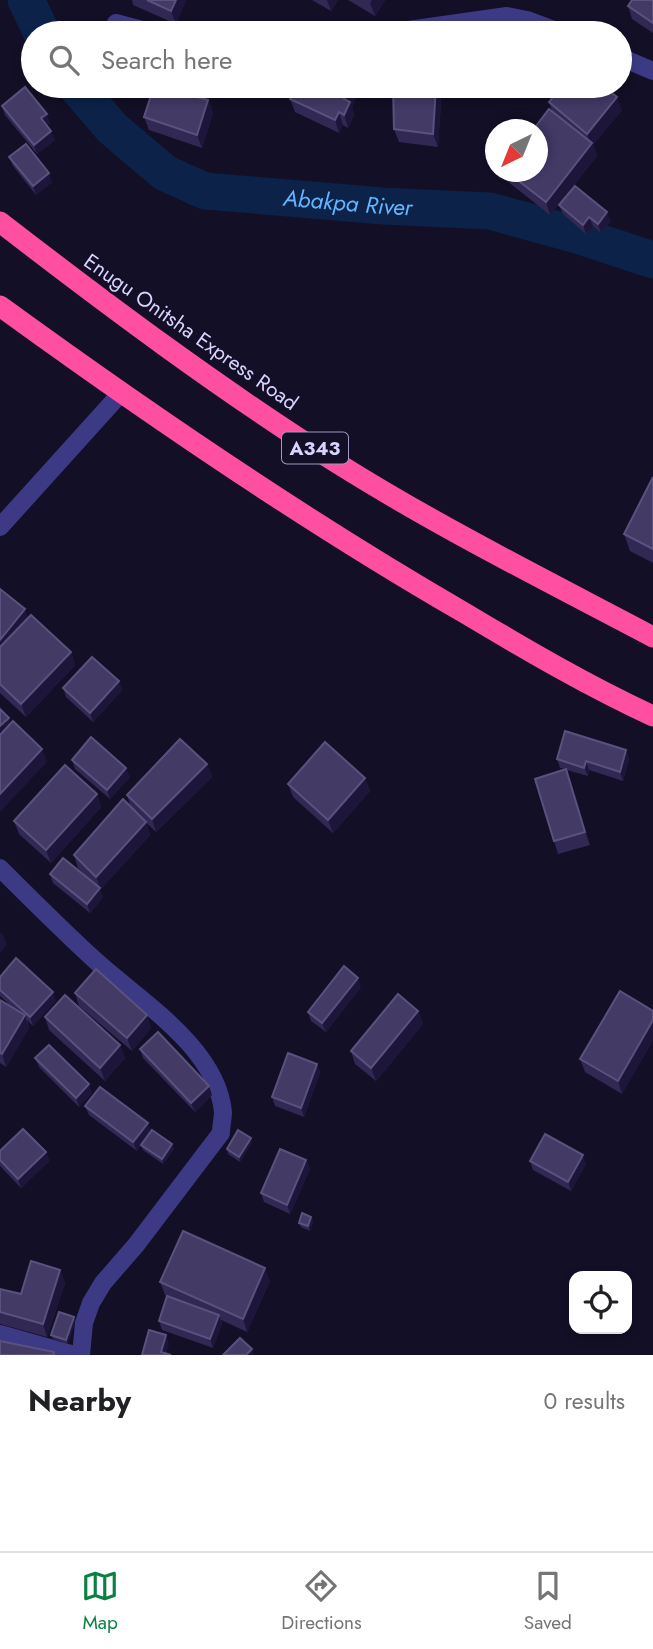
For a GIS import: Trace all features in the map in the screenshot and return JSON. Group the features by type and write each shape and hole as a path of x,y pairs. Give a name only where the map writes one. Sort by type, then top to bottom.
{"highway":[{"name":"Enugu Onitsha Express Road","path":"0,222 132,323 237,398 338,464 442,525 653,637"},
{"name":"A343","path":"0,306 121,393 383,566 512,641 653,716"}],"street":[{"path":"472,21 507,16 530,21"},
{"path":"632,62 653,71"},
{"path":"0,527 121,393"},
{"path":"0,868 98,963 176,1028 206,1069 217,1089 223,1112 221,1133 136,1245 103,1283 91,1303 84,1323 81,1355"},
{"path":"0,1334 74,1355"}],"building":[{"path":"147,0 176,0 171,11"},
{"path":"632,0 653,0 653,23 628,6"},
{"path":"21,90 21,98 34,98 47,114 41,118 51,131 34,145 2,106"},
{"path":"150,98 208,100 197,135 144,117"},
{"path":"345,98 350,102 344,115 339,112 335,120 290,99"},
{"path":"393,98 435,98 433,134 394,129"},
{"path":"552,98 616,98 587,134 549,102"},
{"path":"549,109 592,143 546,202 520,182 548,182 548,119 541,119"},
{"path":"26,144 49,173 33,186 9,157"},
{"path":"575,186 607,212 598,224 589,217 583,225 559,205"},
{"path":"653,477 653,549 624,534"},
{"path":"0,589 25,609 0,640"},
{"path":"31,615 71,652 21,704 0,684 0,647"},
{"path":"92,657 119,681 90,713 63,688"},
{"path":"0,709 9,718 0,726"},
{"path":"13,721 42,749 0,794 0,735"},
{"path":"565,731 626,750 620,772 586,761 584,768 557,759"},
{"path":"91,737 126,768 107,790 72,760"},
{"path":"180,739 207,764 152,819 127,795"},
{"path":"325,742 365,778 328,820 288,784"},
{"path":"65,765 97,794 46,850 14,821"},
{"path":"566,769 585,832 554,841 535,779"},
{"path":"123,799 146,822 96,877 74,855"},
{"path":"63,858 100,888 87,904 50,874"},
{"path":"16,958 53,992 30,1017 0,990 0,977"},
{"path":"344,966 358,978 322,1023 308,1012"},
{"path":"96,969 147,1015 127,1038 75,993"},
{"path":"620,991 653,1011 653,1020 618,1081 580,1059"},
{"path":"398,994 418,1011 371,1068 351,1051"},
{"path":"65,995 120,1045 100,1068 45,1017"},
{"path":"0,1000 25,1015 2,1054 0,1053"},
{"path":"158,1032 209,1086 191,1103 140,1049"},
{"path":"49,1045 89,1084 76,1098 35,1058"},
{"path":"288,1053 317,1064 301,1108 272,1097"},
{"path":"100,1087 148,1123 133,1142 85,1106"},
{"path":"23,1129 46,1152 18,1179 0,1160 0,1151"},
{"path":"152,1130 172,1144 162,1159 141,1145"},
{"path":"238,1130 251,1138 239,1157 227,1149"},
{"path":"545,1134 583,1155 568,1182 530,1161"},
{"path":"280,1149 306,1160 287,1205 261,1193"},
{"path":"302,1213 311,1217 308,1226 299,1223"},
{"path":"183,1231 265,1268 243,1319 160,1282"},
{"path":"31,1261 60,1270 43,1324 0,1312 0,1289 21,1294"},
{"path":"167,1296 219,1315 210,1339 159,1321"},
{"path":"59,1312 74,1317 66,1340 51,1335"},
{"path":"149,1330 166,1335 161,1352 171,1355 142,1355"},
{"path":"240,1338 252,1349 246,1355 223,1355"},
{"path":"0,1341 54,1352 54,1355 0,1355"}],"waterway":[{"name":"Abakpa River","path":"26,0 36,21"},
{"name":"Abakpa River","path":"86,98 112,128 165,173 205,191 383,206 490,211 653,260"}]}
